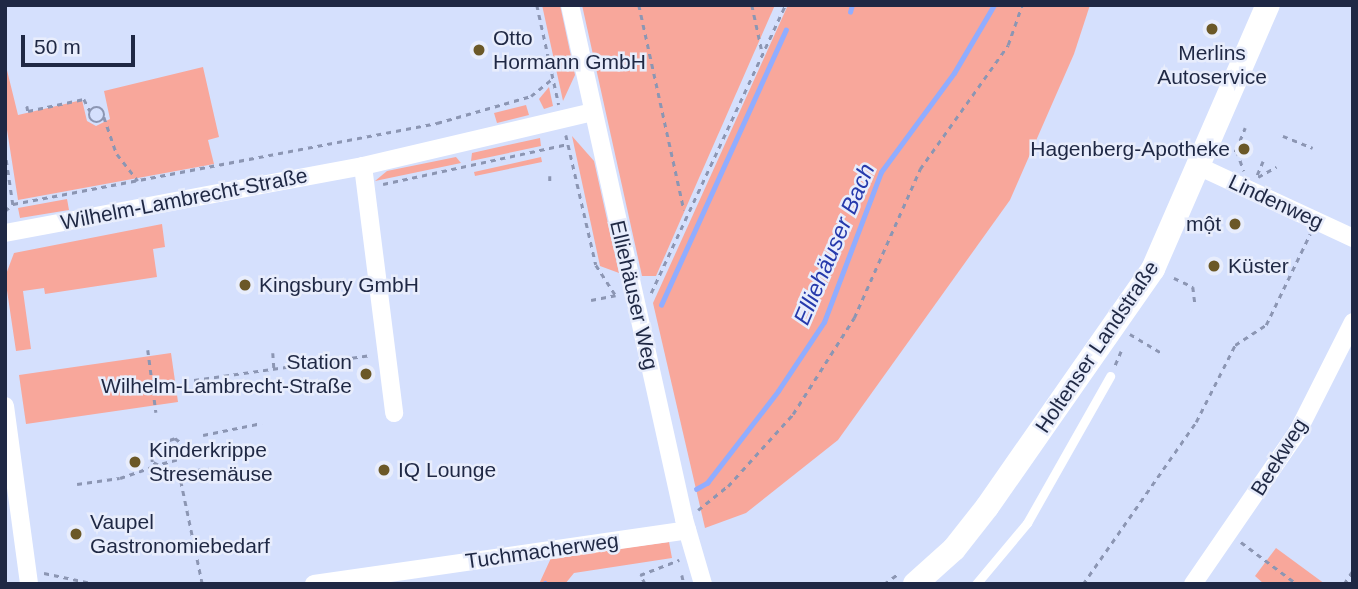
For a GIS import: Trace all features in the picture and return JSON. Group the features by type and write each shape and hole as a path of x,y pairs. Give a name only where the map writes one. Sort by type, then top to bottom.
{"street":[{"name":"Elliehäuser Weg","path":"570,5 687,530 703,584"},
{"name":"Holtenser Landstraße","path":"924,577 987,507 1153,269 1207,163 1268,5"},
{"name":"Wilhelm-Lambrecht-Straße","path":"5,233 363,166 593,112"},
{"name":"Lindenweg","path":"1207,163 1353,238"},
{"path":"363,166 394,413"},
{"name":"Beekweg","path":"1193,584 1230,534 1298,431 1353,322"},
{"path":"5,406 28,576"},
{"name":"Tuchmacherweg","path":"314,584 687,530"}],"lane":[{"path":"976,584 1027,523 1110,376"}],"path":[{"path":"537,5 562,119 601,273"},
{"path":"639,5 684,210"},
{"path":"752,5 763,56"},
{"path":"647,302 785,5"},
{"path":"695,512 729,486 793,414 855,318 920,169 1008,45 1023,5"},
{"path":"5,211 13,204 437,123 531,96 553,78"},
{"path":"27,106 28,111 84,99 92,121 104,117"},
{"path":"90,111 100,108 117,154 138,181"},
{"path":"1207,163 1236,150 1246,129 1236,124"},
{"path":"1283,136 1312,148"},
{"path":"366,188 568,144"},
{"path":"5,150 13,204"},
{"path":"1256,178 1276,167"},
{"path":"550,176 550,185"},
{"path":"1083,584 1196,422 1235,345 1266,325 1316,221"},
{"path":"1174,278 1194,287 1195,304"},
{"path":"592,300 616,295"},
{"path":"1133,336 1163,354"},
{"path":"148,350 156,412"},
{"path":"273,353 274,369"},
{"path":"194,380 387,353"},
{"path":"203,435 262,423"},
{"path":"77,484 120,478 158,466 177,460 183,441 153,444 150,460 158,466"},
{"path":"202,584 180,474 208,468"},
{"path":"1230,534 1297,584"},
{"path":"645,584 640,575 679,560"},
{"path":"1344,584 1353,570"},
{"path":"28,576 96,584"},
{"path":"884,584 924,577"}],"shaded area":[{"path":"542,5 560,5 575,75 563,101"},
{"path":"582,5 775,5 656,276 642,276"},
{"path":"788,5 1090,5 1074,54 1010,200 838,440 746,513 705,528 653,303"},
{"path":"5,62 18,115 82,100 87,121 96,126 110,119 104,91 203,67 219,137 208,140 214,164 18,200 5,117"},
{"path":"549,87 553,106 544,109 539,99"},
{"path":"526,105 529,115 497,123 494,113"},
{"path":"572,136 594,161 619,273 600,266"},
{"path":"540,138 541,146 471,161 472,153"},
{"path":"456,157 461,163 375,181 387,171"},
{"path":"541,157 542,162 475,176 474,172"},
{"path":"67,199 69,210 20,218 18,208"},
{"path":"162,224 165,247 153,249 157,277 45,294 44,288 23,291 31,349 16,351 5,277 14,253"},
{"path":"171,353 178,402 26,424 19,375"},
{"path":"669,542 672,558 574,573 565,584 539,584 551,558"},
{"path":"1276,548 1325,584 1264,584 1255,576"}],"waterway":[{"path":"850,12 852,5"},
{"name":"Elliehäuser Bach","path":"696,489 707,483 778,391 824,322 881,172 954,73 994,5"},
{"path":"661,305 786,30"}],"place":[{"name":"Merlins Autoservice","path":"1212,29"},
{"name":"Otto Hormann GmbH","path":"479,50"},
{"name":"Hagenberg-Apotheke","path":"1244,149"},
{"name":"một","path":"1235,224"},
{"name":"Küster","path":"1214,266"},
{"name":"Kingsbury GmbH","path":"245,285"},
{"name":"Station Wilhelm-Lambrecht-Straße","path":"366,374"},
{"name":"Kinderkrippe Stresemäuse","path":"135,462"},
{"name":"IQ Lounge","path":"384,470"},
{"name":"Vaupel Gastronomiebedarf","path":"76,534"}]}
